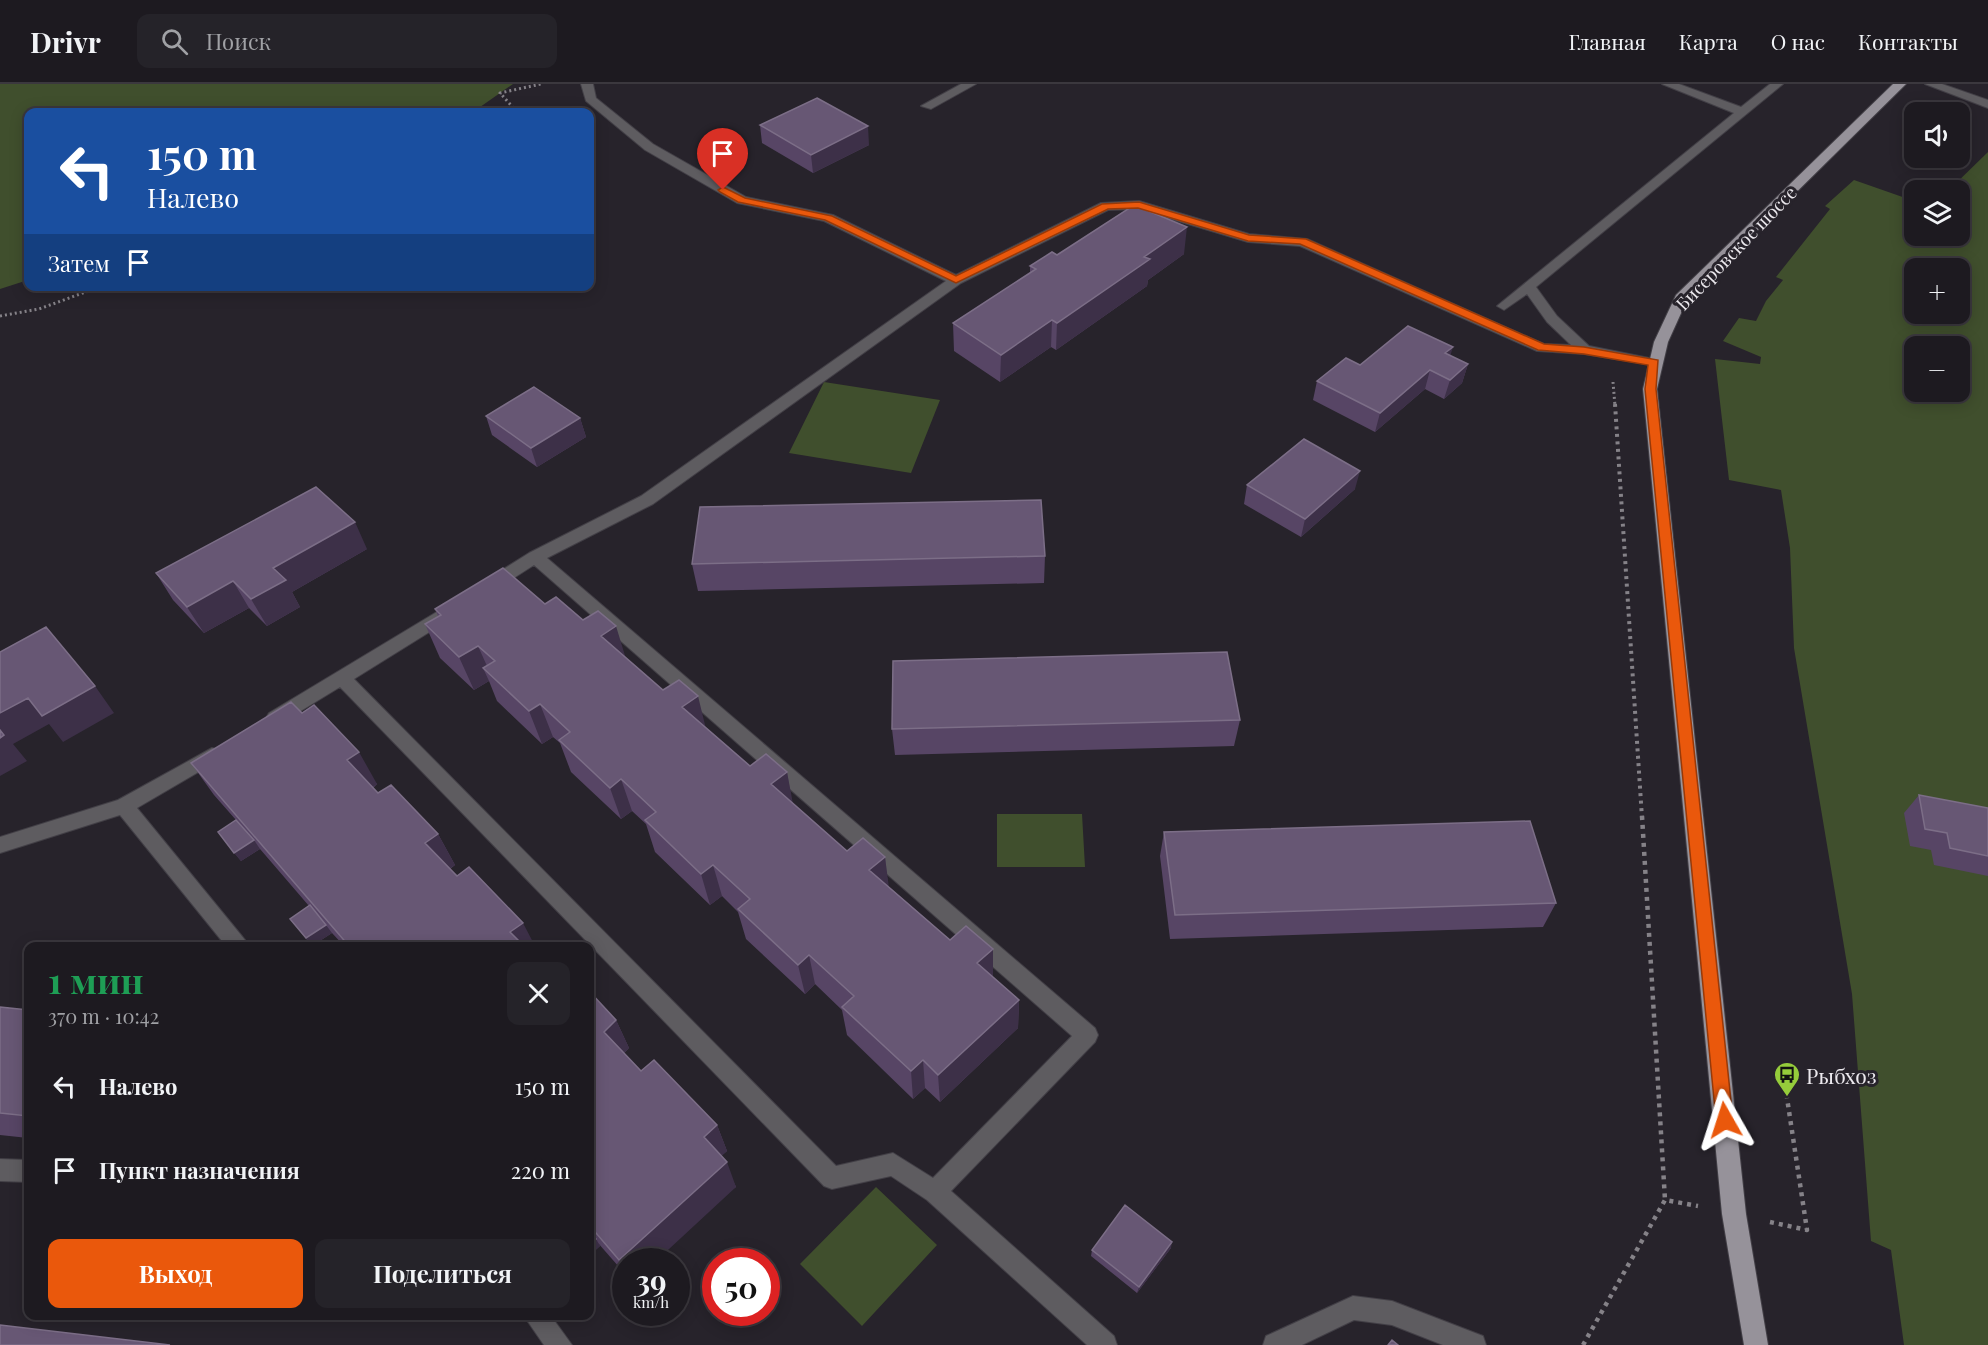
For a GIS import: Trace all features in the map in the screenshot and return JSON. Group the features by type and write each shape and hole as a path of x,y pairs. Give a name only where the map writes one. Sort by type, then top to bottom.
{"main road":[{"name":"Бисеровское шоссе","path":"1756,1345 1736,1225 1650,389 1654,363 1669,319 1682,298 1900,84"}],"lane":[{"path":"587,84 590,99 649,147 742,200 828,218 956,280"},
{"path":"927,106 970,84"},
{"path":"1668,84 1743,112"},
{"path":"1504,306 1777,84"},
{"path":"1931,84 1988,104"},
{"path":"264,725 343,679 535,556 647,500 956,280 1106,206 1139,205 1248,238 1302,242 1517,339 1542,348 1584,350 1654,363"},
{"path":"1528,286 1552,319 1584,350"},
{"path":"535,556 1087,1035 935,1192"},
{"path":"343,679 832,1178 893,1164 935,1192 1105,1345"},
{"path":"0,845 124,806 224,748"},
{"path":"124,806 235,942"},
{"path":"0,1170 24,1172"},
{"path":"1275,1345 1353,1308 1392,1313 1474,1345"},
{"path":"539,1320 560,1345"}],"path":[{"path":"514,108 500,93 541,84"},
{"path":"0,316 39,309 88,291"},
{"path":"1611,354 1624,523 1665,1200"}],"green space":[{"path":"0,84 513,84 479,108 24,108 24,281 0,289"},
{"path":"1988,152 1988,1345 1904,1345 1891,1250 1871,1241 1852,994 1794,648 1790,548 1781,490 1729,480 1715,359 1760,364 1761,357 1723,341 1739,318 1756,321 1766,301 1783,280 1776,277 1830,209 1825,206 1854,180 1904,198 1904,246 1970,246 1970,180 1959,180"},
{"path":"824,382 940,400 911,473 789,453"},
{"path":"997,814 1082,814 1085,867 997,867"},
{"path":"876,1187 937,1245 862,1326 800,1264"}],"building":[{"path":"817,98 868,126 811,155 760,125"},
{"path":"1134,205 1187,227 1144,257 1150,259 1057,323 1052,320 1001,355 953,323 1036,269 1030,266 1052,252 1057,255"},
{"path":"1408,326 1453,347 1445,353 1468,364 1450,380 1430,370 1380,413 1317,381 1346,358 1360,365"},
{"path":"534,387 580,418 531,448 486,416"},
{"path":"1304,439 1360,471 1305,519 1247,485"},
{"path":"316,487 355,522 273,568 286,580 251,599 233,581 187,607 156,573"},
{"path":"1041,500 1045,556 692,564 700,507"},
{"path":"503,568 545,604 556,597 583,620 598,611 616,626 601,636 663,690 679,680 698,696 682,707 750,766 766,754 787,772 771,784 847,851 863,838 885,857 869,870 950,940 966,926 993,949 977,963 1019,1000 938,1075 923,1060 911,1071 842,1007 854,996 809,955 798,965 738,909 750,899 713,865 701,874 645,820 656,812 621,779 610,788 559,740 570,732 540,704 529,711 483,668 495,661 478,646 459,657 425,624 441,615 435,609"},
{"path":"46,627 95,686 42,716 28,698 0,713 0,652"},
{"path":"1227,652 1240,720 892,729 893,661"},
{"path":"291,702 302,713 314,705 359,752 347,760 378,793 391,785 438,834 425,843 457,876 469,867 523,923 510,932 520,942 346,942 191,763"},
{"path":"1919,795 1988,808 1988,856 1950,848 1947,833 1925,829"},
{"path":"236,820 254,840 234,853 218,832"},
{"path":"1530,821 1556,903 1175,915 1164,832"},
{"path":"310,905 326,925 306,938 290,919"},
{"path":"594,996 616,1020 604,1032 641,1071 654,1060 717,1125 704,1137 727,1162 632,1248 612,1248 612,1252 594,1231"},
{"path":"0,1007 24,1010 24,1116 0,1113"},
{"path":"1125,1205 1172,1242 1139,1287 1092,1250"},
{"path":"0,1325 170,1345 0,1345"},
{"path":"1392,1340 1398,1345 1388,1345"}],"place":[{"name":"Рыбхоз","path":"1787,1098"}],"route":[{"path":"723,190 742,200 828,218 956,280 1106,206 1139,205 1248,238 1302,242 1517,339 1542,348 1584,350 1654,363 1650,389 1725,1120"}]}
